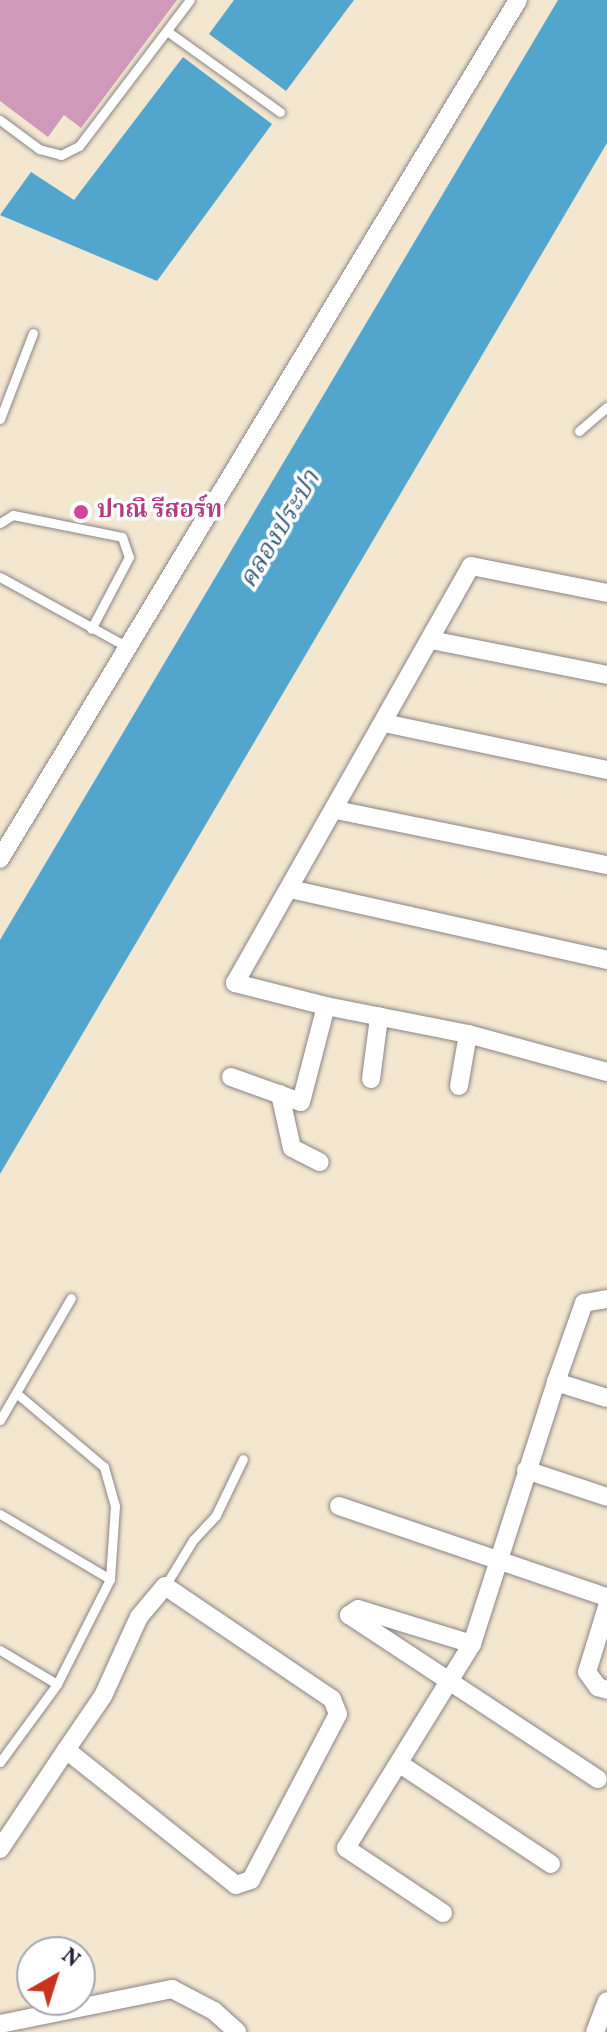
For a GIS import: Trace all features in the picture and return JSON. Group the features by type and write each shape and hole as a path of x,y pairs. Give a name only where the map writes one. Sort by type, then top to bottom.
{"street":[{"path":"0,859 518,0"},
{"path":"607,593 471,566 336,810 235,983 326,1006 468,1034 607,1072"},
{"path":"431,640 607,675"},
{"path":"384,723 607,770"},
{"path":"336,810 607,865"},
{"path":"290,889 607,960"},
{"path":"231,1077 301,1102 326,1006"},
{"path":"371,1079 379,1017"},
{"path":"459,1086 468,1034"},
{"path":"280,1094 292,1148 320,1162"},
{"path":"443,1913 346,1848 452,1682 472,1644 526,1470 584,1303 607,1299"},
{"path":"556,1382 607,1398"},
{"path":"526,1470 607,1497"},
{"path":"339,1506 607,1597"},
{"path":"0,1849 66,1750 103,1696 139,1617 165,1586 332,1699 338,1714 251,1880 236,1885 66,1750"},
{"path":"607,1607 587,1672 598,1687 607,1690"},
{"path":"472,1644 358,1609 350,1612 349,1620 452,1682 598,1779"},
{"path":"400,1764 551,1864"},
{"path":"0,2024 172,1989 214,2011 237,2032"},
{"path":"595,2032 607,2001"}],"lane":[{"path":"0,120 39,149 61,155 79,146 190,0"},
{"path":"167,31 280,112"},
{"path":"0,419 33,333"},
{"path":"579,431 607,407"},
{"path":"0,523 13,515 122,537 129,557 91,629"},
{"path":"0,577 129,648"},
{"path":"0,1420 71,1298"},
{"path":"0,1762 57,1684 110,1579 115,1506 111,1480 90,1453 16,1393"},
{"path":"165,1586 193,1540 216,1515 243,1459"},
{"path":"0,1514 110,1579"},
{"path":"0,1650 57,1684"}],"water":[{"path":"234,0 354,0 286,91 209,34"},
{"name":"คลองประปา","path":"558,0 607,0 607,143 0,1174 0,940"},
{"path":"183,57 272,124 157,281 0,215 31,172 74,200"}],"building":[{"path":"0,0 177,0 81,128 64,115 48,137 0,101"}],"place":[{"name":"ปาณิ รีสอร์ท","path":"81,512"}]}
